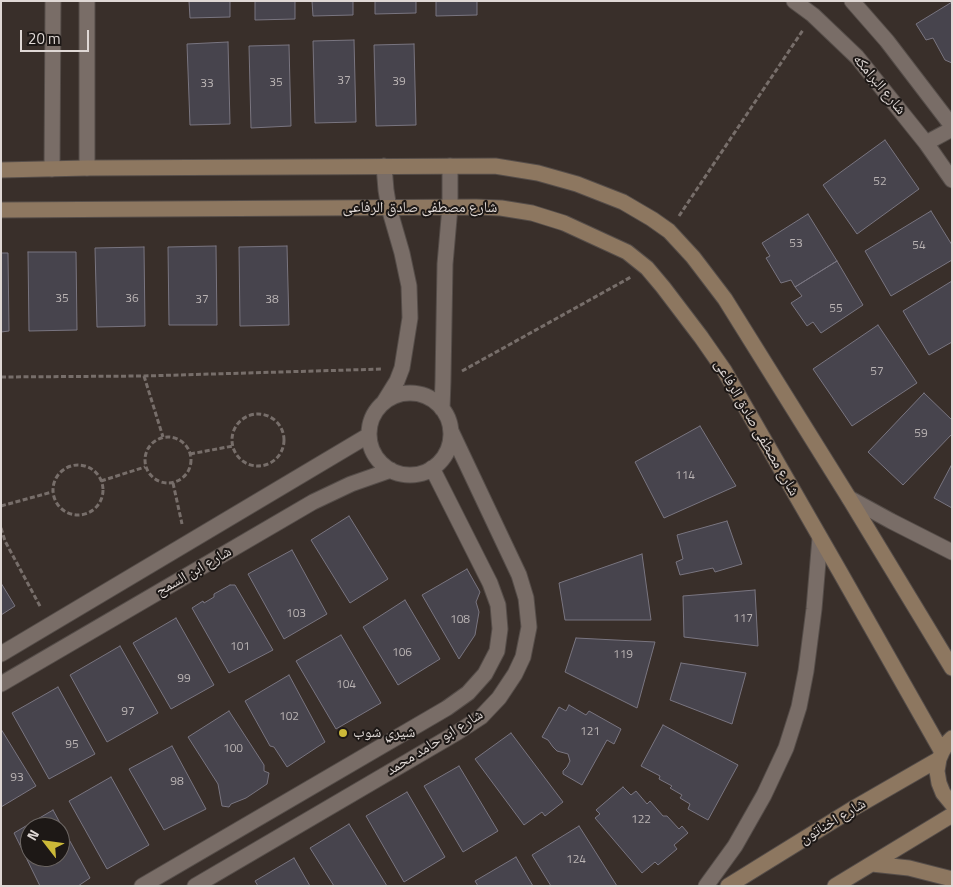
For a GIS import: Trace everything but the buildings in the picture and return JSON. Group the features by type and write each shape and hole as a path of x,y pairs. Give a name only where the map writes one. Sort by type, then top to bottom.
{"street":[{"path":"52,169 53,1"},
{"path":"87,1 87,168"},
{"name":"شارع البرامكه","path":"794,1 813,15 857,57 926,142 952,180"},
{"name":"شارع البرامكه","path":"852,1 886,41 952,127"},
{"path":"926,142 952,127"},
{"path":"384,166 388,208 402,253 409,286 410,318 406,348 398,381 370,422 370,446 382,464 401,474 423,473 432,468 440,461 450,442 451,431 448,419 442,409 430,398 415,393 399,394 384,402"},
{"path":"442,409 445,264 450,207 450,166"},
{"path":"1,170 494,166 538,173 578,184 623,202 669,231 693,257 725,299 952,668"},
{"name":"شارع مصطفى صادق الرفاعى","path":"1,210 501,208 532,213 564,223 627,252 647,268 663,287 724,370 820,538 940,756"},
{"name":"شارع ابو حامد محمد","path":"195,886 481,717 499,698 515,674 523,657 528,627 526,598 519,576 451,431"},
{"name":"شارع ابن السمح","path":"1,654 369,435"},
{"name":"شارع ابو حامد محمد","path":"142,886 447,708 468,693 485,674 497,651 500,629 498,604 490,583 432,468"},
{"name":"شارع ابن السمح","path":"1,684 313,502 351,484 391,470"},
{"path":"849,498 952,552"},
{"path":"706,886 735,846 764,795 786,748 799,707 806,671 820,538"},
{"path":"952,738 940,756 937,771 943,794 952,804"},
{"name":"شارع اخناتون","path":"728,886 940,756"},
{"path":"836,886 952,815"},
{"path":"872,864 909,868 952,878"}],"path":[{"path":"669,231 813,15"},
{"path":"444,381 647,268"},
{"path":"1,378 144,376 402,368"},
{"path":"144,376 163,437"},
{"path":"254,414 271,417 282,430 284,438 279,454 266,464 257,466 242,460 236,454 233,446 232,437 234,429 246,416 254,414"},
{"path":"163,437 177,438 188,447 190,454 192,461 190,469 180,481 166,484 159,482 148,474 145,467 144,460 150,445 163,437"},
{"path":"190,454 233,446"},
{"path":"76,465 91,469 97,474 103,488 99,504 94,510 79,516 64,512 58,507 52,492 56,477 61,471 76,465"},
{"path":"101,481 145,467"},
{"path":"173,483 186,544"},
{"path":"1,506 52,492"},
{"path":"1,528 5,541 50,625"}],"place":[{"name":"شيري شوب","path":"343,733"}]}
